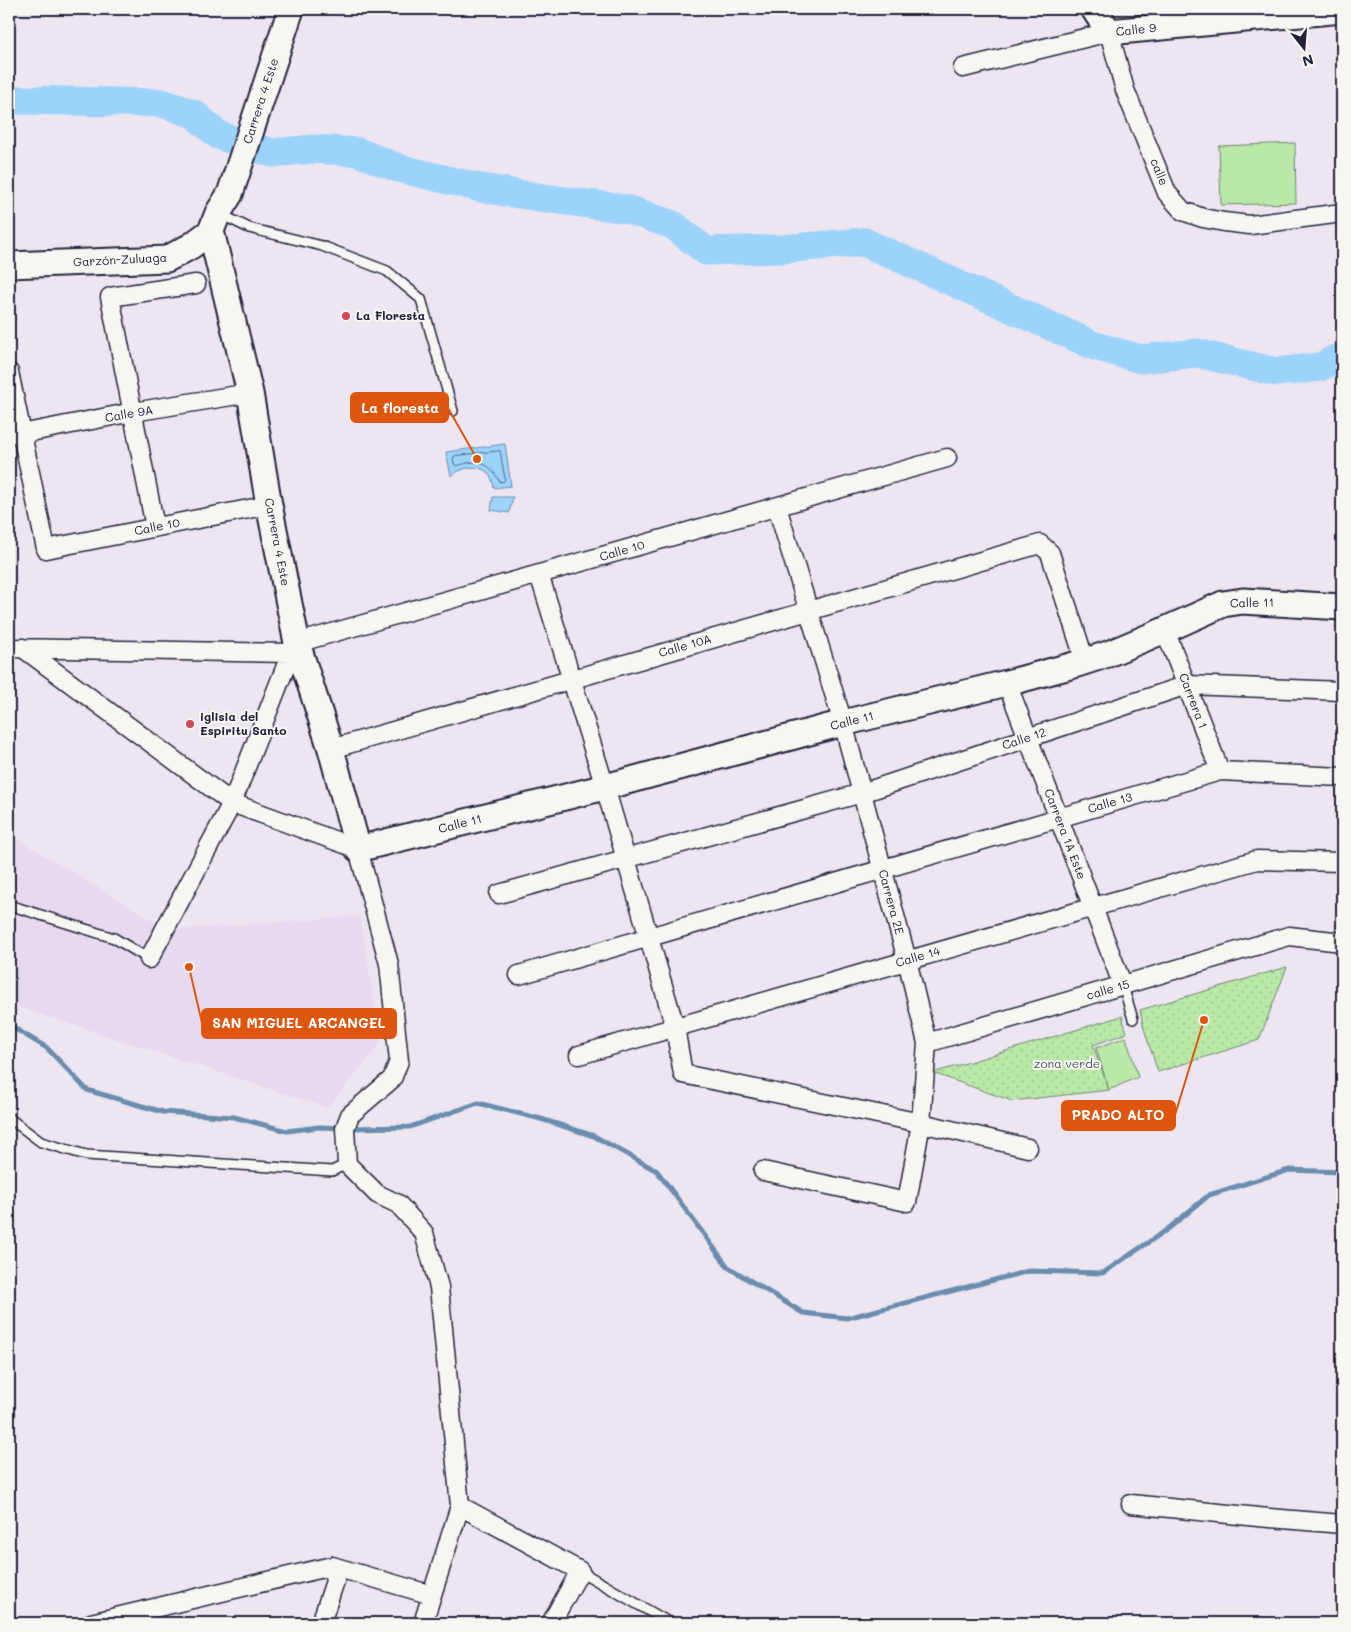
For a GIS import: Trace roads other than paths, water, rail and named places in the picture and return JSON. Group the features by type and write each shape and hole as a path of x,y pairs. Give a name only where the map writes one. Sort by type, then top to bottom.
{"street":[{"name":"Carrera 4 Este","path":"291,9 251,132 220,212 294,648 331,749 358,849"},
{"path":"963,68 1109,32 1094,9"},
{"name":"Calle 9","path":"1109,32 1342,10"},
{"name":"calle","path":"1109,32 1126,90 1167,193 1183,211 1203,218 1250,225 1342,213"},
{"name":"Garzón-Zuluaga","path":"9,264 167,259 191,246 220,212"},
{"path":"155,527 110,297 196,284"},
{"path":"9,372 15,433"},
{"name":"Calle 9A","path":"15,433 250,393"},
{"name":"Calle 10","path":"15,433 46,549 269,504"},
{"name":"Calle 10","path":"16,648 294,648 539,574 947,458"},
{"name":"Carrera 2E","path":"763,1171 907,1202 921,1123 927,1043 907,960 843,722 777,507"},
{"name":"Calle 10A","path":"331,749 1040,544 1050,553 1085,661"},
{"path":"539,574 605,787 675,1027 683,1074 921,1123 1028,1148"},
{"name":"Calle 11","path":"358,849 605,787 843,722 1007,683 1085,661 1108,654 1223,604 1243,601 1342,606"},
{"name":"Carrera 1","path":"1166,630 1220,771"},
{"path":"16,648 232,803 358,849 389,964 399,1061 392,1079 350,1115 345,1128 348,1164 377,1194 398,1204 424,1233 439,1287 460,1506 424,1623"},
{"path":"149,959 232,803 294,648"},
{"name":"Carrera 1A Este","path":"1007,683 1123,986"},
{"path":"1187,685 1342,692"},
{"name":"Calle 12","path":"499,894 862,792 1187,685"},
{"name":"Calle 13","path":"519,975 1220,771 1342,777"},
{"name":"Calle 14","path":"579,1055 1256,860 1342,862"},
{"name":"calle 15","path":"927,1043 1289,936 1342,942"},
{"path":"1130,1504 1342,1524"},
{"path":"460,1506 580,1571 551,1623"},
{"path":"91,1623 332,1566 432,1595"},
{"path":"321,1623 335,1581 332,1566"}],"lane":[{"path":"220,212 249,228 322,246 387,271 421,299 453,411"},
{"path":"9,906 114,938 149,959"},
{"path":"1123,986 1133,1019"},
{"path":"9,1118 41,1142 86,1155 332,1171 348,1164"},
{"path":"580,1571 670,1623"}],"water":[{"path":"505,444 511,486 494,488 488,474 478,468 464,469 451,476 446,452"},
{"path":"493,497 513,497 509,513 491,510"}],"waterway":[{"path":"20,100 162,103 194,114 218,135 272,153 314,149 358,152 398,168 481,188 626,209 673,225 706,251 781,249 864,242 1095,346 1141,359 1197,353 1276,372 1320,367 1342,356"},
{"path":"9,1025 47,1048 87,1090 163,1112 234,1117 287,1131 319,1127 341,1128"},
{"path":"350,1128 410,1127 478,1103 541,1119 594,1136 657,1171 728,1267 803,1313 847,1318 1029,1271 1103,1273 1168,1229 1209,1195 1289,1170 1342,1172"}],"place":[{"name":"La Floresta","path":"346,316"},
{"name":"La floresta","path":"477,459"},
{"name":"iglisia del Espiritu Santo","path":"190,724"},
{"name":"SAN MIGUEL ARCANGEL","path":"189,967"},
{"name":"PRADO ALTO","path":"1204,1020"}],"park label":[{"name":"zona verde","path":"1067,1064"}]}
